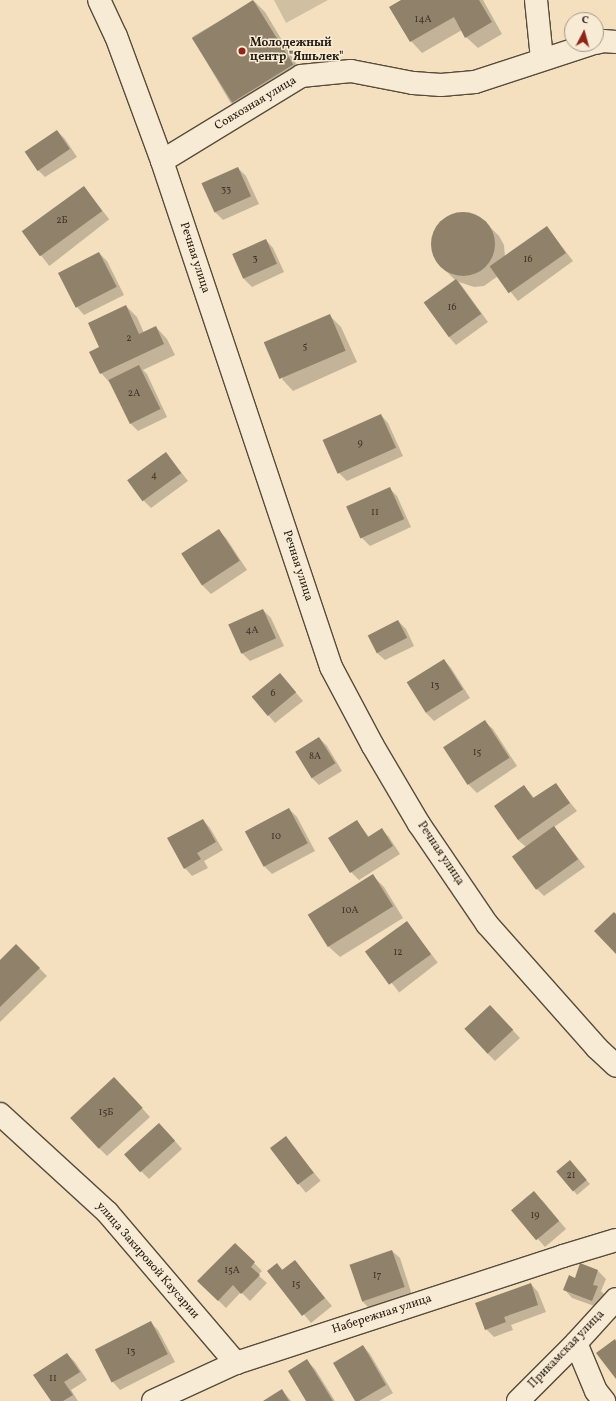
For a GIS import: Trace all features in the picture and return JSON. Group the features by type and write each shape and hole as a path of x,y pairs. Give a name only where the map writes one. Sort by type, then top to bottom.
{"street":[{"name":"Речная улица","path":"99,0 116,36 162,161 330,667 373,746 419,824 487,924 597,1048 616,1066"},
{"path":"536,0 542,59"},
{"path":"604,41 616,42"},
{"name":"Совхозная улица","path":"162,161 301,76 350,71 413,83 441,85 475,82 565,52"},
{"name":"улица Закировой Каусарии","path":"0,1114 107,1212 236,1363"},
{"name":"Набережная улица","path":"153,1401 236,1363 556,1258 616,1240"},
{"name":"Прикамская улица","path":"518,1401 576,1343 616,1299"},
{"path":"576,1343 596,1391 604,1401"}],"shaded area":[{"path":"274,0 328,0 286,23"}],"building":[{"name":"Молодежный центр \"Яшьлек\"","path":"253,0 293,64 232,103 192,38"},
{"path":"401,0 479,0 492,22 465,38 454,17 410,42 389,7"},
{"path":"57,130 70,149 38,171 25,152"},
{"path":"238,167 251,196 214,213 201,183"},
{"path":"84,186 102,211 40,256 22,231"},
{"path":"463,212 481,218 489,226 495,244 489,262 481,270 463,276 445,270 437,262 431,244 437,226 445,218"},
{"path":"547,226 566,253 509,293 490,266"},
{"path":"266,239 277,264 243,279 232,254"},
{"path":"99,252 117,287 76,308 58,273"},
{"path":"456,279 481,314 449,337 424,303"},
{"path":"126,305 139,334 156,326 164,344 100,374 89,352 99,347 88,323"},
{"path":"330,314 346,351 279,379 264,342"},
{"path":"139,365 160,409 130,424 108,380"},
{"path":"381,414 396,448 338,474 323,440"},
{"path":"166,452 181,473 142,501 127,480"},
{"path":"390,487 404,519 360,538 346,507"},
{"path":"219,529 240,561 202,585 181,554"},
{"path":"263,609 276,638 241,654 228,624"},
{"path":"398,620 407,638 377,653 368,635"},
{"path":"444,659 463,690 426,713 407,682"},
{"path":"280,673 296,692 268,716 252,697"},
{"path":"485,720 510,758 468,785 443,747"},
{"path":"319,737 335,763 312,778 295,752"},
{"path":"556,783 570,803 518,840 494,806 524,785 533,798"},
{"path":"289,808 308,843 264,867 245,831"},
{"path":"203,819 216,842 197,853 201,859 184,869 167,838"},
{"path":"357,820 368,837 382,828 393,846 350,873 328,838"},
{"path":"554,826 578,859 536,890 512,857"},
{"path":"373,874 393,906 328,947 308,915"},
{"path":"614,912 616,914 616,954 594,931"},
{"path":"407,921 431,954 389,985 365,952"},
{"path":"16,944 40,968 0,1007 0,960"},
{"path":"490,1005 513,1030 488,1054 464,1029"},
{"path":"114,1077 143,1108 99,1149 70,1118"},
{"path":"159,1123 175,1141 140,1172 124,1154"},
{"path":"286,1136 314,1173 298,1185 270,1148"},
{"path":"570,1160 587,1180 573,1191 556,1172"},
{"path":"534,1191 559,1221 536,1240 511,1210"},
{"path":"235,1243 255,1262 251,1267 260,1275 241,1294 233,1285 218,1301 197,1281"},
{"path":"392,1250 405,1287 362,1302 349,1265"},
{"path":"295,1260 325,1298 302,1316 267,1271 277,1263 282,1270"},
{"path":"580,1263 598,1270 593,1285 598,1286 592,1301 563,1290 569,1275 575,1278"},
{"path":"531,1283 538,1305 504,1317 506,1322 485,1330 475,1303"},
{"path":"151,1321 168,1354 112,1383 95,1350"},
{"path":"615,1339 616,1341 616,1379 596,1353"},
{"path":"363,1345 386,1385 359,1401 355,1401 333,1363"},
{"path":"67,1353 80,1372 64,1382 73,1395 63,1401 51,1401 33,1375"},
{"path":"307,1359 333,1401 306,1401 288,1371"},
{"path":"282,1389 289,1401 263,1401"}],"place":[{"name":"Молодежный центр \"Яшьлек\"","path":"242,51"}]}
